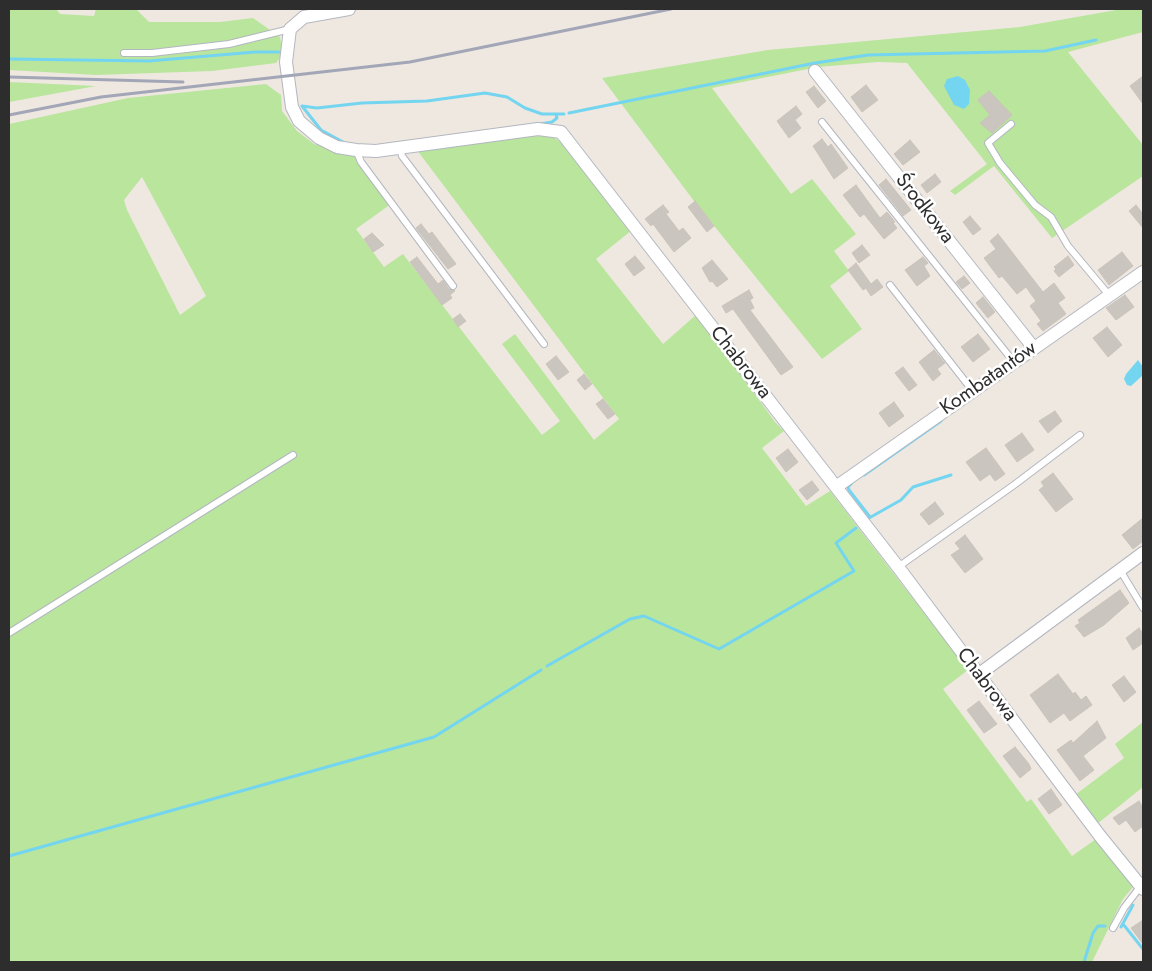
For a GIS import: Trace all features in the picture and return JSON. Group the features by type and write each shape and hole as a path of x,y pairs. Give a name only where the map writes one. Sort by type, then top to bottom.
{"street":[{"path":"290,29 304,17 348,9"},
{"name":"Chabrowa","path":"290,29 286,62 292,108 296,116 319,138 337,146 356,150 376,151 538,129 561,132 898,567 978,675 1142,888"},
{"name":"Środkowa","path":"815,71 1033,347"},
{"name":"Kombatantów","path":"836,487 1033,347 1143,272"},
{"path":"978,675 1143,552"}],"lane":[{"path":"124,53 152,53 229,44 290,29"},
{"path":"822,122 1014,361"},
{"path":"1011,124 988,143 1000,163 1035,206 1051,217 1068,246 1109,295"},
{"path":"400,147 402,156 544,344"},
{"path":"356,150 361,162 454,286"},
{"path":"890,285 972,390"},
{"path":"898,567 1014,485 1080,435"},
{"path":"9,633 293,455"},
{"path":"1120,570 1143,608"},
{"path":"1113,928 1124,908 1142,888"}],"green space":[{"path":"9,9 56,9 60,14 94,16 96,9 136,9 149,22 220,22 253,18 280,37 283,54 276,63 212,71 96,75 9,70"},
{"path":"1122,9 1143,9 1143,32 1068,52 1143,145 1143,176 1052,238 994,166 955,195 950,191 987,164 907,63 878,62 818,67 712,88 791,194 812,179 856,234 834,251 849,271 830,286 862,329 822,359 694,201 602,78 768,50 1020,27"},
{"path":"9,82 96,86 9,102"},
{"path":"266,84 281,95 282,111 297,131 314,144 355,155 391,204 356,229 384,267 403,254 542,435 560,421 502,344 515,334 594,440 619,419 417,150 538,134 552,136 565,145 632,230 596,259 663,344 697,314 775,422 784,431 762,448 806,506 830,491 968,670 943,689 1027,802 1031,799 1072,856 1096,839 1133,887 1123,899 1092,962 9,962 9,124 128,98","holes":["142,177 206,296 180,315 127,210 124,200"]},
{"path":"1143,722 1143,787 1097,824 1075,795 1124,758 1115,744"}],"water":[{"path":"958,76 965,80 970,90 969,104 964,109 954,105 944,86 947,79"},
{"path":"1138,360 1143,367 1143,375 1131,386 1127,385 1124,379 1126,374"}],"building":[{"path":"1143,76 1143,104 1130,86"},
{"path":"866,85 878,100 862,112 851,97"},
{"path":"814,86 826,101 818,108 806,92"},
{"path":"989,91 1012,115 992,133 980,123 990,115 978,100"},
{"path":"796,106 802,114 795,120 801,128 789,138 777,121"},
{"path":"822,139 828,147 831,144 848,168 834,179 813,146"},
{"path":"910,140 920,152 903,165 894,154"},
{"path":"935,174 941,182 927,193 921,185"},
{"path":"886,179 911,210 903,216 879,185"},
{"path":"856,185 880,218 887,212 895,222 893,223 897,228 884,239 864,214 860,217 843,195"},
{"path":"695,201 714,226 707,232 688,207"},
{"path":"663,205 669,212 666,214 679,231 683,228 691,238 674,252 653,224 651,226 645,219"},
{"path":"1136,205 1143,214 1143,228 1129,211"},
{"path":"970,216 981,229 973,235 963,222"},
{"path":"421,224 429,234 432,232 456,264 448,269 416,228"},
{"path":"372,233 384,245 373,252 364,239"},
{"path":"998,234 1043,292 1054,283 1065,298 1058,303 1066,314 1043,331 1037,324 1041,321 1030,306 1036,301 1026,287 1017,294 1002,276 999,278 984,258 996,249 990,241"},
{"path":"862,245 870,255 859,263 852,253"},
{"path":"1122,252 1133,266 1109,285 1098,270"},
{"path":"635,256 645,268 634,276 625,264"},
{"path":"1068,256 1074,265 1059,277 1054,271 1056,269 1054,267"},
{"path":"417,257 438,284 443,280 449,289 455,291 450,295 452,298 442,305 410,262"},
{"path":"923,257 928,263 924,266 930,276 917,286 905,270"},
{"path":"712,260 728,279 717,287 712,281 710,282 702,268"},
{"path":"856,263 871,284 877,279 883,287 871,296 866,288 863,290 848,270"},
{"path":"964,276 970,283 962,289 956,282"},
{"path":"749,290 753,298 750,300 754,308 750,310 793,367 781,375 733,309 726,313 722,306"},
{"path":"1125,295 1134,307 1116,320 1106,308"},
{"path":"983,297 995,312 988,318 976,303"},
{"path":"460,314 466,321 458,327 453,319"},
{"path":"1107,327 1122,345 1108,357 1093,338"},
{"path":"978,334 990,349 973,362 961,347"},
{"path":"934,350 945,363 937,369 941,374 933,381 919,362"},
{"path":"556,356 569,372 558,380 546,364"},
{"path":"903,367 917,385 909,391 895,373"},
{"path":"584,374 592,384 585,390 577,380"},
{"path":"603,399 615,414 608,419 596,404"},
{"path":"894,402 904,416 889,427 879,413"},
{"path":"1055,411 1062,421 1048,433 1039,421"},
{"path":"1022,433 1034,450 1017,462 1005,445"},
{"path":"986,448 1005,474 995,481 990,474 980,481 966,462"},
{"path":"788,449 798,462 786,472 776,458"},
{"path":"1053,473 1073,499 1056,512 1039,490 1044,486 1041,482"},
{"path":"812,481 819,490 807,500 799,490"},
{"path":"935,502 944,514 929,525 920,514"},
{"path":"1143,518 1143,541 1133,549 1122,535"},
{"path":"965,535 983,559 965,573 951,555 960,549 955,543"},
{"path":"1120,590 1129,603 1104,625 1084,637 1075,626 1080,623 1078,620"},
{"path":"1139,628 1143,634 1143,643 1133,650 1126,638"},
{"path":"1058,674 1073,694 1075,692 1081,700 1086,696 1092,705 1070,721 1064,713 1050,723 1030,695"},
{"path":"1124,676 1136,692 1124,702 1112,685"},
{"path":"979,701 997,724 984,733 967,710"},
{"path":"1097,721 1106,738 1083,756 1094,770 1080,781 1057,750 1071,740 1073,743"},
{"path":"1015,747 1031,769 1020,778 1003,756"},
{"path":"1051,789 1062,805 1049,814 1038,799"},
{"path":"1139,801 1143,808 1143,826 1135,832 1126,820 1119,825 1113,818"},
{"path":"1143,920 1143,944 1131,928"}],"waterway":[{"path":"569,113 815,63 868,55 1045,51 1096,40"},
{"path":"9,59 149,61 255,52 279,52"},
{"path":"302,106 317,108 362,103 427,101 485,93 507,97 525,108 542,114 564,114"},
{"path":"302,106 321,130 343,142"},
{"path":"540,124 552,122 557,118 556,115"},
{"path":"864,475 941,421"},
{"path":"869,518 901,500 913,487 951,475"},
{"path":"851,484 848,487 849,490 870,517"},
{"path":"547,666 630,619 644,616 719,649 854,571 836,543 856,528"},
{"path":"9,856 434,737 541,670"},
{"path":"1121,927 1133,905"},
{"path":"1123,924 1143,949"},
{"path":"1084,962 1093,933 1098,926 1105,926"}],"railway":[{"path":"9,115 101,97 410,62 671,9"},
{"path":"9,77 183,82"}]}
